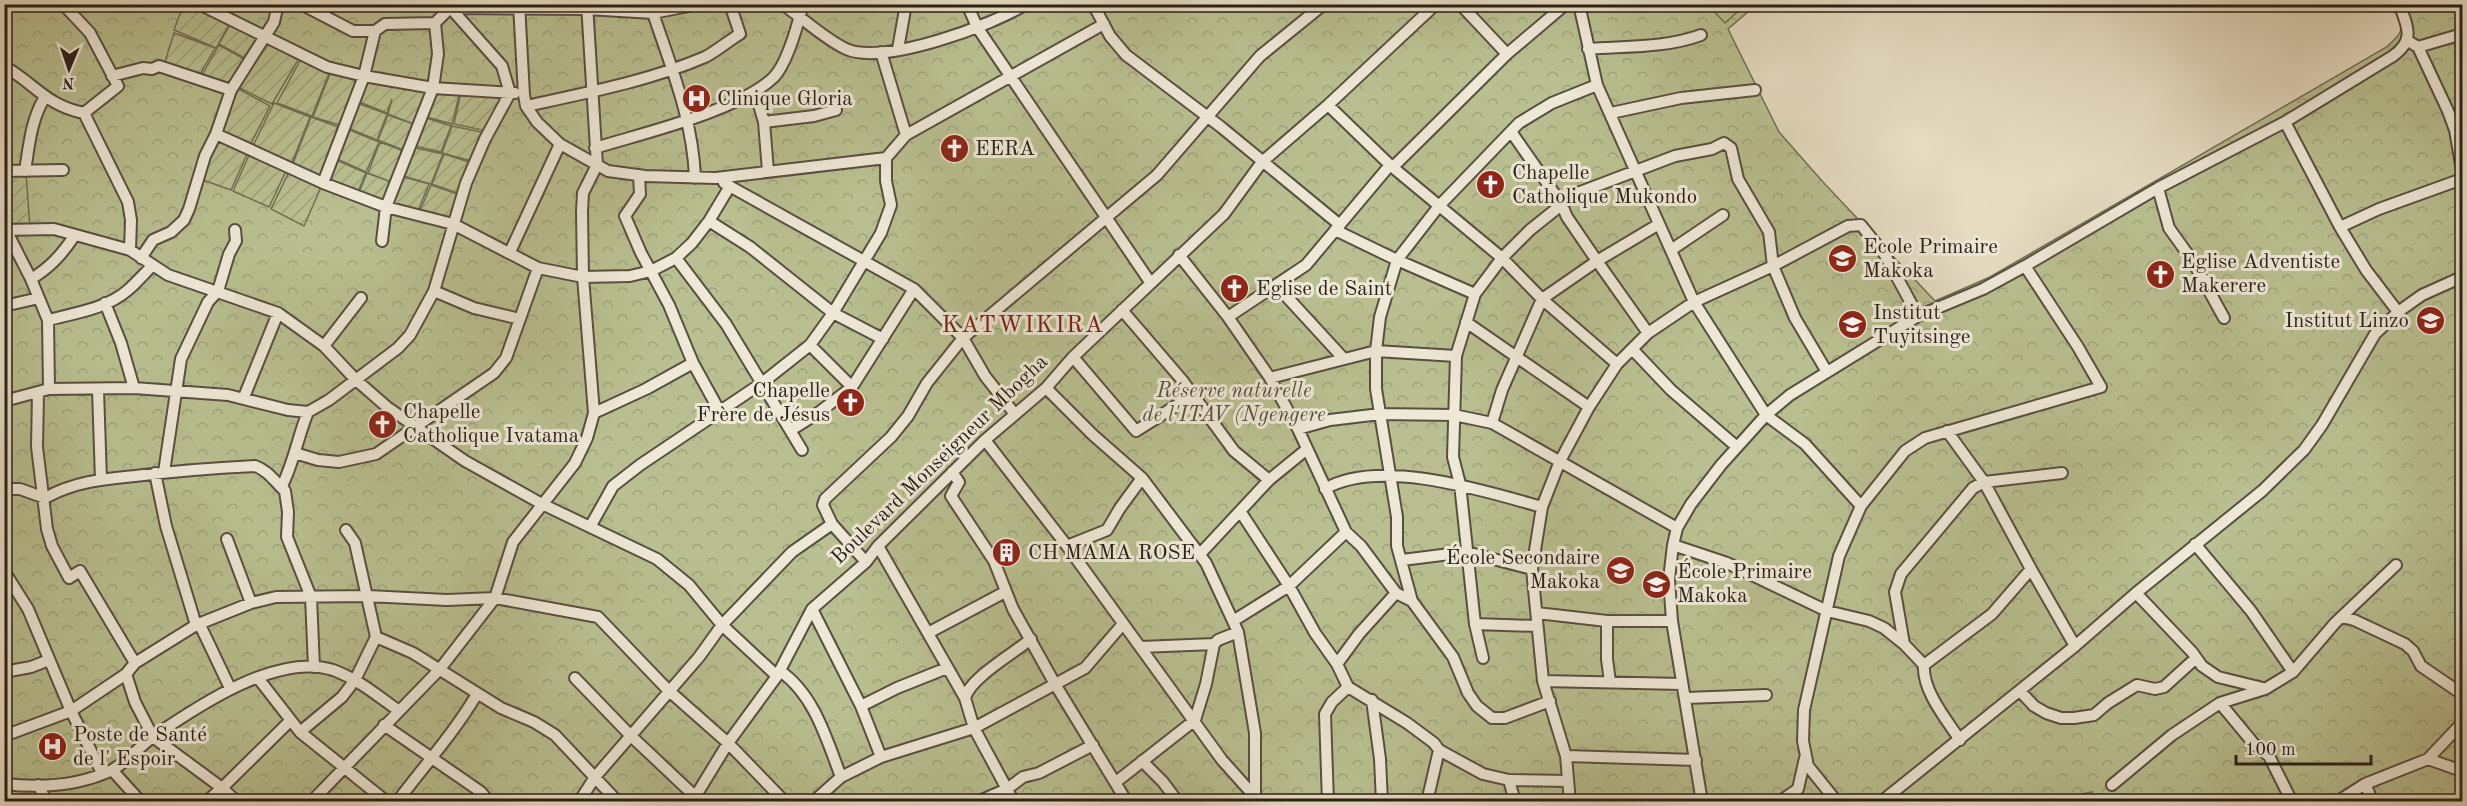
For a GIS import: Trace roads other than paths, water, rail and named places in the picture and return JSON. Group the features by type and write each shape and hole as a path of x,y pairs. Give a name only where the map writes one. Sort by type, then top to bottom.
{"street":[{"path":"4,66 66,110 84,113 118,86 90,33 63,4"},
{"path":"199,4 327,67 432,88 510,93 525,100 592,92 672,69 707,56 740,34 730,4"},
{"path":"141,258 153,240 171,232 184,220 205,156 216,134 231,90 274,22 278,4"},
{"path":"301,4 353,31 375,32"},
{"path":"449,6 652,9 699,4"},
{"path":"782,4 848,50 881,52 936,42 977,27 1026,4"},
{"path":"595,148 720,108 755,91 775,75 784,60 803,4"},
{"path":"898,49 906,4"},
{"path":"967,4 977,27 1150,282"},
{"path":"1094,4 1118,48 1126,56 1208,118 1338,227 1397,260 1475,294"},
{"path":"866,562 832,524 823,505 825,500 891,436 908,416 927,383 963,338 1157,175 1260,56 1324,4"},
{"name":"Boulevard Monseigneur Mbogha","path":"696,800 728,743 779,673 812,609 866,562 878,546 952,472 1014,413 1046,388 1073,357 1224,214 1262,162 1328,105 1436,4"},
{"path":"1460,4 1507,54"},
{"path":"1228,317 1306,265 1392,166 1507,54 1566,4"},
{"path":"1579,4 1597,86 1694,302 1766,415 1805,444 1861,506"},
{"path":"1702,801 1672,621 1669,579 1677,528 1715,472 1766,415 1790,395 1918,316 1983,289 2158,188 2285,122 2393,56 2403,49 2408,41 2409,31 2399,4"},
{"path":"382,241 386,207 432,88 438,54 435,23 449,6"},
{"path":"4,401 44,391 134,388 244,397 288,410 308,412 329,400 398,348 410,334 434,291 466,183 484,139 510,93 502,66 449,6"},
{"path":"519,7 525,100 537,122 560,144 608,171 695,178 801,170 886,158 906,135 1104,24"},
{"path":"311,801 440,669 495,598 513,542 575,462 587,438 594,413 583,277 583,193 597,165 587,7"},
{"path":"652,9 687,119 694,148 695,178"},
{"path":"323,183 364,76 375,32 385,24 435,23"},
{"path":"2418,47 2463,34"},
{"path":"1588,49 1684,41 1701,35"},
{"path":"2408,41 2418,47 2448,111 2455,130 2463,170"},
{"path":"881,52 906,135"},
{"path":"112,76 159,66 231,90"},
{"path":"1550,701 1505,718 1487,716 1468,693 1453,657 1412,601 1397,546 1397,517 1376,389 1376,351 1384,300 1397,260 1439,206 1512,133 1519,123 1534,112 1597,86"},
{"path":"1611,113 1681,98 1755,90"},
{"path":"755,91 764,122 768,171"},
{"path":"25,171 34,120 45,97"},
{"path":"1328,105 1392,166 1502,258 1542,299 1617,364"},
{"path":"764,122 814,116 836,110"},
{"path":"84,113 128,202 131,220 130,250"},
{"path":"2285,122 2340,227 2366,270 2398,312"},
{"path":"1512,133 1648,333"},
{"path":"216,134 323,183 386,207 453,224 538,268 583,277 630,276 651,271 676,258 692,243 709,221 730,186"},
{"path":"1483,658 1475,624 1460,484 1453,457 1456,356 1475,294 1502,258 1561,203 1575,194 1634,170 1675,156 1712,149 1724,143 1731,148 1738,179 1769,232 1773,266 1795,318 1827,372"},
{"path":"510,252 560,144"},
{"path":"590,527 613,486 639,465 762,383 810,345 833,313 881,233 891,205 886,181 886,158"},
{"path":"4,171 63,170"},
{"path":"639,175 639,194 625,216 669,305 693,363 720,412"},
{"path":"716,178 915,289 963,338 985,376 1014,413"},
{"path":"2340,227 2379,209 2463,179"},
{"path":"2158,188 2169,228 2192,260 2224,318"},
{"path":"1671,250 1723,215"},
{"path":"709,221 750,247 833,313 883,339"},
{"path":"1492,423 1515,357 1542,299 1597,261 1659,224"},
{"path":"1569,801 1566,756 1543,681 1532,569 1542,507 1560,461 1588,407 1617,364 1648,333 1694,302 1773,266 1848,226 1861,225 1885,255 1918,316"},
{"path":"135,663 80,571 69,578 52,546 47,529 37,447 44,391 48,320 31,279 5,230 54,229 130,250 168,275 278,313 324,346 355,379 387,407 465,461 542,504 657,559 689,585 722,625 800,691 821,724 841,777"},
{"path":"230,688 198,625 166,526 159,473 181,359 208,302 218,291 229,254 236,240 235,230"},
{"path":"31,279 61,256 75,235"},
{"path":"1179,255 1228,317 1270,378 1298,429 1346,532 1361,546 1396,593 1412,601"},
{"path":"676,258 726,324 802,450"},
{"path":"48,320 84,312 105,303 127,291 152,266"},
{"path":"1779,801 1798,789 1805,758 1804,710 1839,556 1861,506 1905,451 1924,438 2101,387 2025,266"},
{"path":"295,453 318,460 339,462 376,454 501,366 538,268"},
{"path":"1881,801 1960,740 2262,491 2304,450 2322,425 2375,334 2398,312 2422,295 2463,277"},
{"path":"1276,285 1343,358"},
{"path":"790,430 819,413 852,387 915,289"},
{"path":"434,291 474,308 520,319"},
{"path":"4,306 39,298"},
{"path":"324,346 361,298"},
{"path":"105,303 121,343 134,388"},
{"path":"1122,310 1193,395 1234,451 1269,480"},
{"path":"244,397 278,313"},
{"path":"1466,322 1588,407"},
{"path":"810,345 852,387"},
{"path":"1633,350 1671,390 1737,447"},
{"path":"1270,378 1376,351 1456,356"},
{"path":"1073,357 1136,431 1193,395"},
{"path":"594,413 646,389 693,363"},
{"path":"1046,388 1093,435 1142,478 1200,554 1238,632 1255,733 1256,799"},
{"path":"98,390 101,480"},
{"path":"308,412 282,486 288,512 287,537 311,597 314,667"},
{"path":"1298,429 1330,420 1380,414 1454,415 1492,423 1677,528"},
{"path":"1947,431 1984,482 2075,646"},
{"path":"985,440 1067,546 1222,760 1256,799"},
{"path":"1200,554 1269,480 1307,449"},
{"path":"45,498 62,488 101,480 255,466 268,471 285,491"},
{"path":"952,472 959,482 958,489 951,496 994,561 1005,592 1055,684 1127,801"},
{"path":"1904,644 1895,592 1900,574 1973,488 1984,482 2062,473"},
{"path":"1325,489 1337,482 1356,478 1390,476 1460,484 1542,507"},
{"path":"1067,546 1107,530 1120,507 1142,478"},
{"path":"4,489 20,489 45,498"},
{"path":"1240,511 1289,585 1315,633 1337,664 1348,687 1372,700 1434,742 1439,750 1483,774 1509,780 1568,781"},
{"path":"579,801 594,777 699,657 722,625 792,552 832,524"},
{"path":"300,732 342,697 355,680 376,637 355,543 346,530"},
{"path":"1233,621 1289,585 1296,576 1346,532"},
{"path":"227,538 251,603"},
{"path":"2195,544 2252,611 2293,672"},
{"path":"1673,545 1727,563 1827,611 1869,621 1884,628 1904,644 1924,665"},
{"path":"878,546 965,698 974,728 1014,801"},
{"path":"1402,560 1466,552 1532,569"},
{"path":"2112,785 2172,735 2220,703 2265,689 2293,672 2342,617 2396,565"},
{"path":"1960,740 1931,692 1923,675 1924,665 1992,614 2031,569"},
{"path":"4,571 8,584 28,609 71,711 107,771 141,801"},
{"path":"928,633 1005,592"},
{"path":"1337,664 1359,634 1396,593"},
{"path":"2136,593 2202,666 2218,677 2265,689"},
{"path":"4,736 71,711 126,674 135,663 198,625 251,603 276,597 368,596 447,600 495,598 598,617 668,690 728,743 785,801"},
{"path":"812,609 861,706 881,756"},
{"path":"1537,613 1607,621 1672,621"},
{"path":"2342,617 2354,620 2405,644 2413,651 2421,666 2463,694"},
{"path":"1607,621 1607,659 1610,682"},
{"path":"1475,624 1537,626"},
{"path":"813,801 841,777 881,756 974,728 1085,668 1122,625"},
{"path":"1116,782 1195,720 1206,684 1214,644 1238,632"},
{"path":"376,637 413,653 501,708 534,722 555,735 618,801"},
{"path":"965,698 967,691 983,675 1031,639"},
{"path":"1141,647 1214,644"},
{"path":"2020,691 2034,706 2061,718 2094,715 2136,685 2155,689 2164,687 2196,658"},
{"path":"4,672 32,667 49,660"},
{"path":"4,784 66,784 107,771 153,737 230,688 289,668 314,667 332,670 355,680 399,711"},
{"path":"861,706 897,688 947,668"},
{"path":"126,674 135,702 153,737 237,801"},
{"path":"258,678 300,732 342,768 387,801"},
{"path":"575,678 696,800"},
{"path":"1543,681 1682,684"},
{"path":"1328,801 1325,714 1332,702 1348,687"},
{"path":"397,801 430,758 440,749 477,694"},
{"path":"1686,698 1766,695"},
{"path":"1372,700 1380,759 1382,801"},
{"path":"2220,703 2254,744 2269,756 2292,801"},
{"path":"206,801 290,721"},
{"path":"2337,801 2365,784 2428,759 2463,723"},
{"path":"384,725 481,792 489,801"},
{"path":"977,801 1006,789 1023,777 1040,773 1093,745"},
{"path":"1427,801 1439,750"},
{"path":"1566,756 1696,760"},
{"path":"1805,758 1812,772 1837,801"},
{"path":"2428,759 2463,771"},
{"path":"1142,761 1178,801"},
{"path":"1509,780 1515,801"},
{"path":"2365,784 2373,801"},
{"path":"38,785 47,801"}],"place":[{"name":"Clinique Gloria","path":"696,99"},
{"name":"EERA","path":"954,149"},
{"name":"Chapelle Catholique Mukondo","path":"1491,185"},
{"name":"Ecole Primaire Makoka","path":"1842,259"},
{"name":"Eglise Adventiste Makerere","path":"2160,274"},
{"name":"Eglise de Saint","path":"1235,289"},
{"name":"Institut Linzo","path":"2430,321"},
{"name":"Institut Tuyitsinge","path":"1852,325"},
{"name":"Chapelle Frère de Jésus","path":"851,403"},
{"name":"Chapelle Catholique Ivatama","path":"382,424"},
{"name":"CH MAMA ROSE","path":"1007,553"},
{"name":"École Secondaire Makoka","path":"1621,570"},
{"name":"École Primaire Makoka","path":"1656,584"},
{"name":"Poste de Santé de l' Espoir","path":"52,747"}],"district":[{"name":"KATWIKIRA","path":"1023,326"}],"park label":[{"name":"Réserve naturelle de l'ITAV (Ngengere","path":"1234,403"}]}
